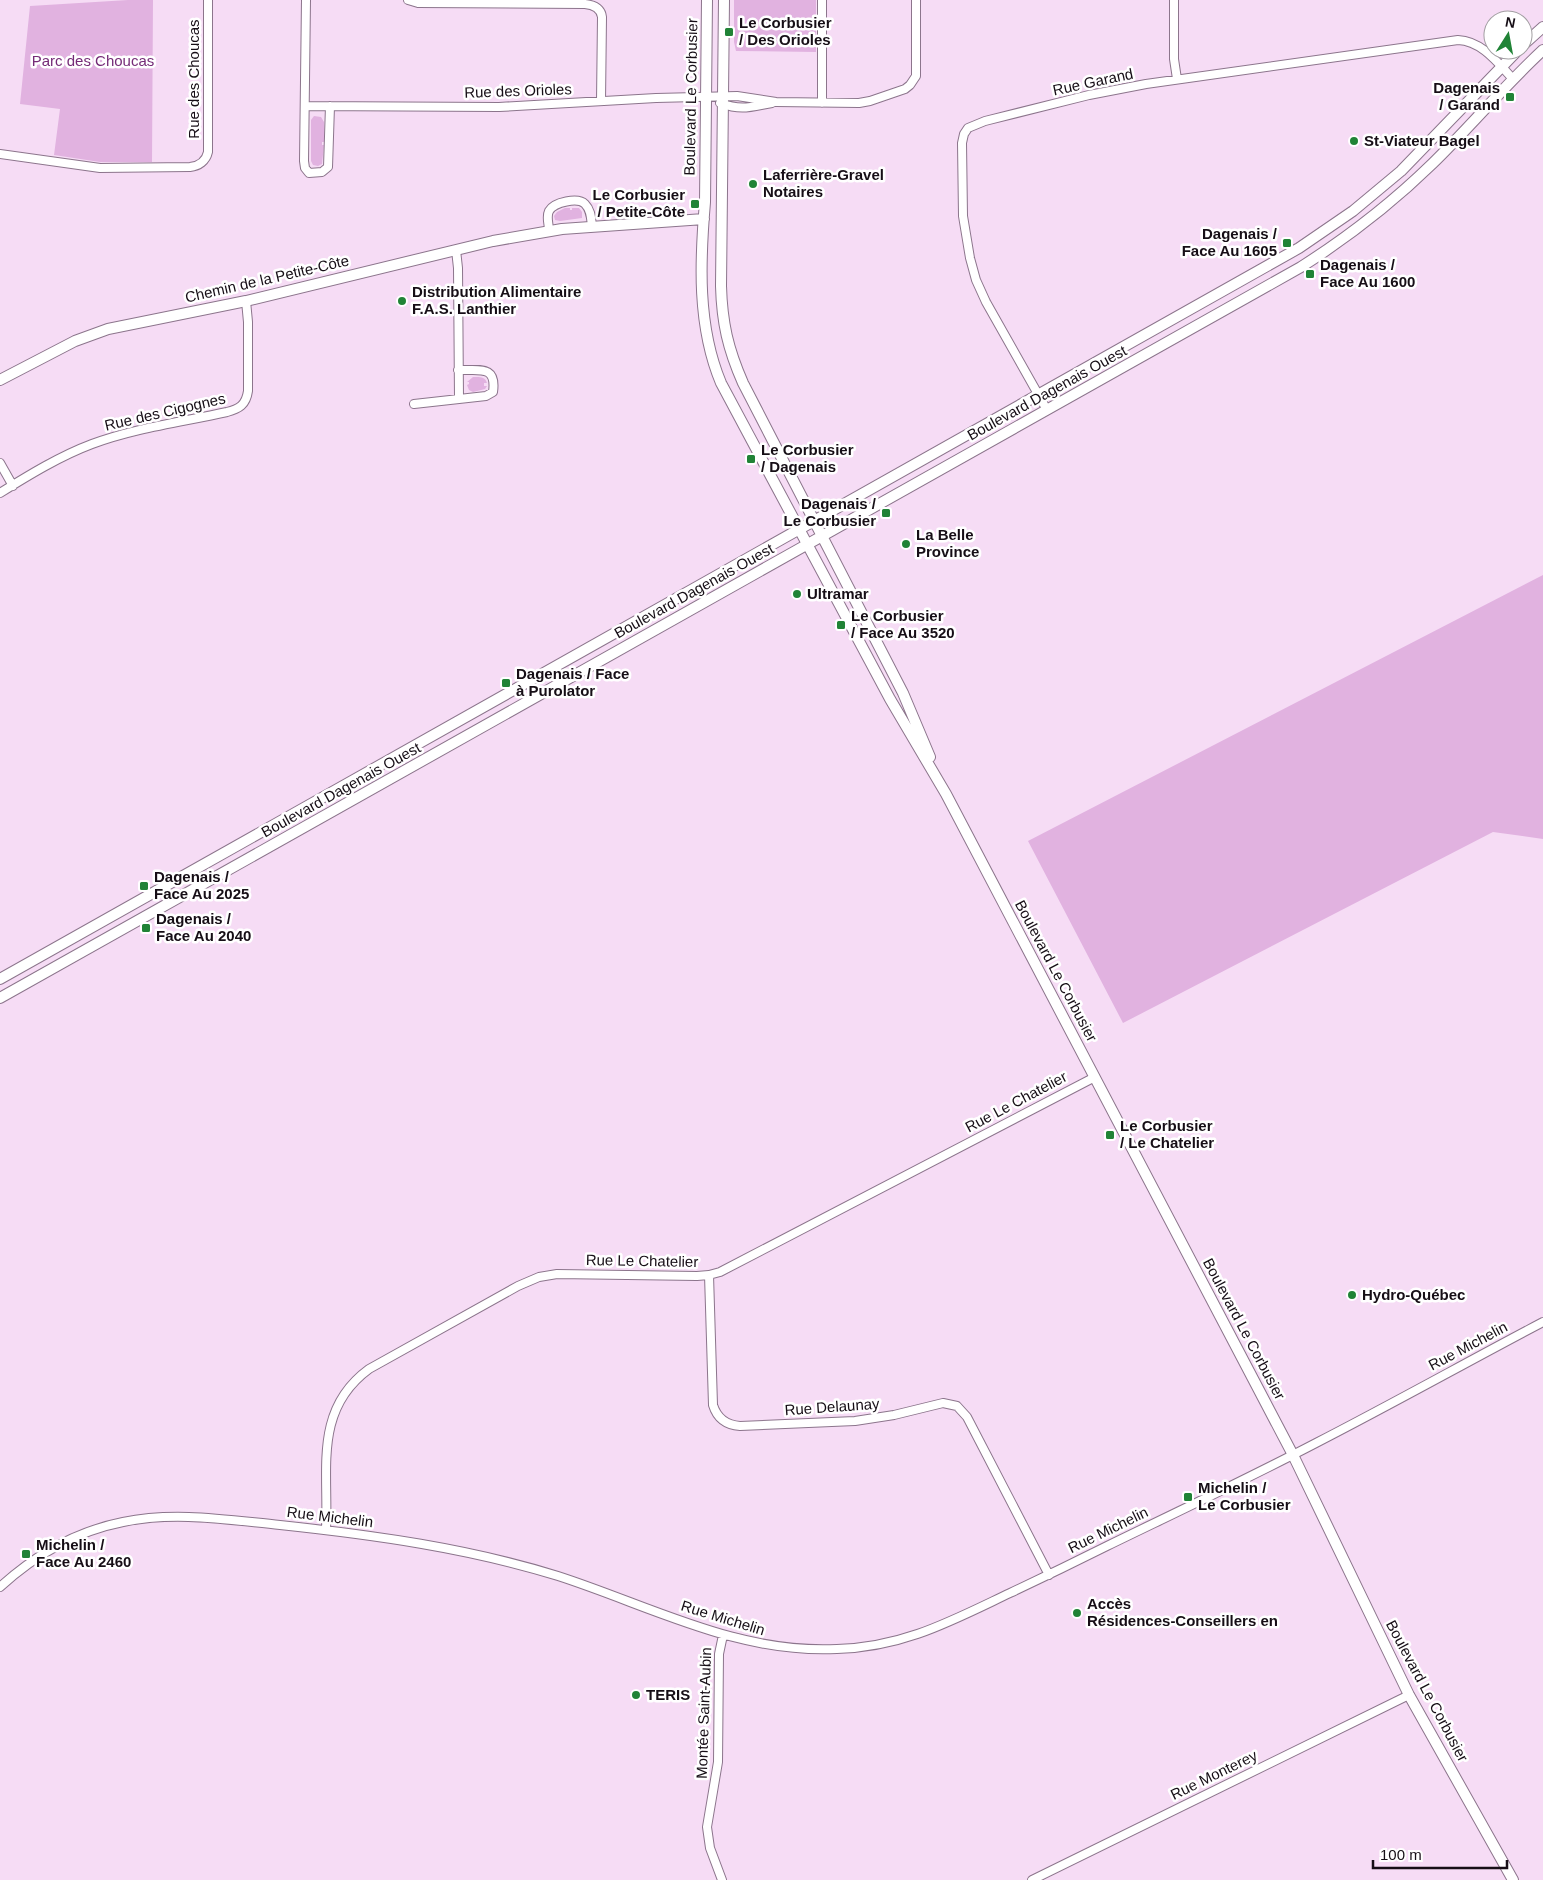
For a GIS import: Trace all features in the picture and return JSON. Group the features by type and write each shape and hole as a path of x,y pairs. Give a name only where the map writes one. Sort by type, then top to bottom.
{"street":[{"name":"Rue des Choucas","path":"0,154 100,168 190,167 200,164 205,160 208,152 208,0"},
{"path":"306,0 304,165 307,172 312,174 325,171 328,167 330,106"},
{"path":"408,0 418,3 585,4 596,6 601,11 602,18 601,101"},
{"name":"Boulevard Le Corbusier","path":"707,0 704,311 706,338 720,383 890,699 946,794 1293,1455 1409,1694 1512,1880"},
{"name":"Boulevard Le Corbusier","path":"724,0 721,286 724,329 743,383 903,692 946,794"},
{"path":"822,0 822,103"},
{"name":"Rue des Orioles","path":"305,106 499,107 656,98 723,100 744,96 776,102 866,102 910,86 914,80 916,72 916,0"},
{"path":"1174,0 1174,59 1177,79"},
{"path":"1533,36 1543,27"},
{"name":"Rue Garand","path":"1047,410 993,316 974,272 963,216 962,150 964,134 972,126 985,121 1101,92 1177,79 1458,40 1481,48 1513,79"},
{"name":"Boulevard Dagenais Ouest","path":"0,998 1290,273 1376,214 1417,178 1543,50"},
{"name":"Boulevard Dagenais Ouest","path":"0,979 1282,259 1328,229 1367,200 1405,166 1509,60"},
{"name":"Rue des Orioles","path":"723,100 736,109 776,102"},
{"path":"550,230 548,216 550,208 566,202 582,202 586,204 591,214 592,226"},
{"name":"Chemin de la Petite-Côte","path":"0,380 64,346 104,330 246,301 511,237 550,230 592,226 704,220"},
{"path":"456,250 458,268 459,399"},
{"name":"Rue des Cigognes","path":"0,493 66,455 99,442 227,412 243,406 248,391 248,322 246,301"},
{"path":"414,404 489,395 493,392 494,381 491,374 487,371 458,370"},
{"path":"0,463 13,486"},
{"name":"Rue Le Chatelier","path":"326,1530 327,1454 330,1424 345,1392 369,1369 518,1286 539,1277 564,1274 709,1276 739,1263 1095,1077"},
{"name":"Rue Delaunay","path":"709,1276 713,1401 716,1412 722,1420 728,1424 740,1426 856,1422 894,1415 939,1403 954,1405 960,1408 967,1417 1049,1575"},
{"name":"Rue Michelin","path":"0,1587 32,1560 65,1541 106,1526 137,1519 191,1516 326,1530 427,1545 513,1563 568,1579 723,1635 767,1646 802,1649 845,1649 878,1645 915,1636 940,1627 1049,1575 1293,1455 1543,1322"},
{"name":"Montée Saint-Aubin","path":"722,1880 710,1848 707,1827 718,1762 719,1654 723,1635"},
{"name":"Rue Monterey","path":"1032,1880 1409,1694"}],"green space":[{"name":"Parc des Choucas","path":"153,0 152,162 100,162 54,155 60,109 20,104 30,6"},
{"path":"734,0 816,0 816,52 736,51 734,42"},
{"path":"314,116 321,117 324,122 322,164 318,166 313,165 311,161 311,120"},
{"path":"565,208 572,210 572,208 579,208 582,212 582,218 555,220 554,216 557,212"},
{"path":"473,377 485,379 487,383 484,383 484,386 487,386 485,389 473,392 469,390 467,385 469,382 467,382"},
{"path":"1543,575 1543,839 1493,832 1123,1023 1028,841"}],"place":[{"name":"Le Corbusier / Des Orioles","path":"729,32"},
{"name":"Dagenais / Garand","path":"1510,97"},
{"name":"St-Viateur Bagel","path":"1354,141"},
{"name":"Laferrière-Gravel Notaires","path":"753,184"},
{"name":"Le Corbusier / Petite-Côte","path":"695,204"},
{"name":"Dagenais / Face Au 1605","path":"1287,243"},
{"name":"Dagenais / Face Au 1600","path":"1310,274"},
{"name":"Distribution Alimentaire F.A.S. Lanthier","path":"402,301"},
{"name":"Le Corbusier / Dagenais","path":"751,459"},
{"name":"Dagenais / Le Corbusier","path":"886,513"},
{"name":"La Belle Province","path":"906,544"},
{"name":"Ultramar","path":"797,594"},
{"name":"Le Corbusier / Face Au 3520","path":"841,625"},
{"name":"Dagenais / Face à Purolator","path":"506,683"},
{"name":"Dagenais / Face Au 2025","path":"144,886"},
{"name":"Dagenais / Face Au 2040","path":"146,928"},
{"name":"Le Corbusier / Le Chatelier","path":"1110,1135"},
{"name":"Hydro-Québec","path":"1352,1295"},
{"name":"Michelin / Le Corbusier","path":"1188,1497"},
{"name":"Michelin / Face Au 2460","path":"26,1554"},
{"name":"Accès Résidences-Conseillers en","path":"1077,1613"},
{"name":"TERIS","path":"636,1695"}]}
